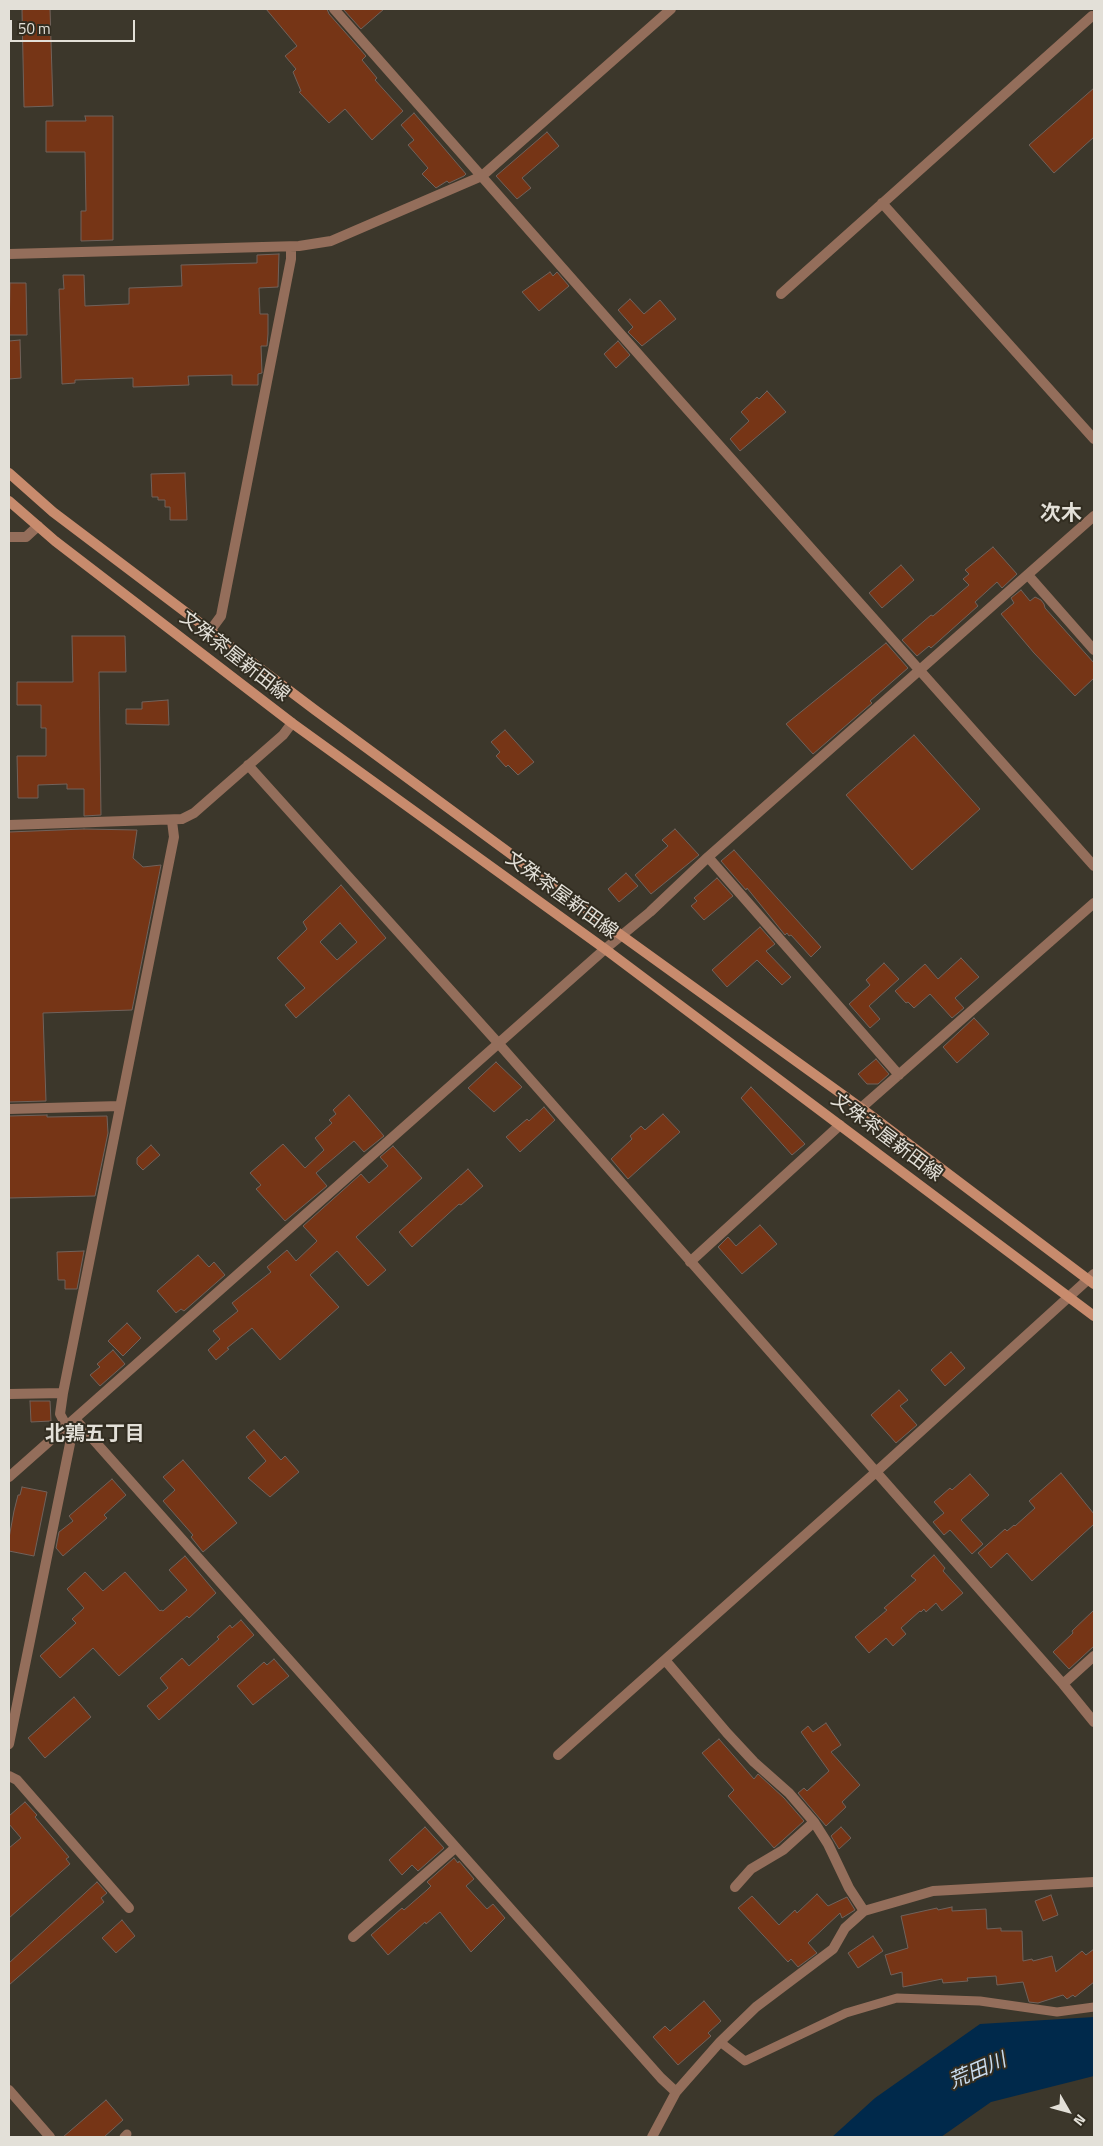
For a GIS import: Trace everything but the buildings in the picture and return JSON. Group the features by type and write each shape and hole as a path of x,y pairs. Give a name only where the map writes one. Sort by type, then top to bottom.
{"main road":[{"name":"文殊茶屋新田線","path":"9,473 53,512 210,631 621,936 861,1108 1092,1279"},
{"name":"文殊茶屋新田線","path":"9,500 38,526 292,723 605,949 1094,1316"}],"street":[{"path":"334,9 1094,866"},
{"path":"9,254 299,246 331,241 482,176 670,9"},
{"path":"782,294 1091,14"},
{"path":"882,204 1094,439"},
{"path":"210,631 221,616 291,259 299,246"},
{"path":"9,1477 605,949 650,912 708,857 1094,516"},
{"path":"9,537 26,537 38,526"},
{"path":"1028,575 1094,650"},
{"path":"9,825 177,820 194,813 292,723"},
{"path":"248,765 499,1044 1063,1684 1094,1722"},
{"path":"67,1427 60,1414 63,1393 177,820"},
{"path":"708,857 899,1075"},
{"path":"861,1108 1094,903"},
{"path":"9,1109 120,1106"},
{"path":"690,1262 840,1125"},
{"path":"558,1755 1092,1279"},
{"path":"9,1394 63,1393"},
{"path":"9,1744 75,1419"},
{"path":"75,1419 661,2078 676,2092"},
{"path":"1063,1684 1094,1656"},
{"path":"664,1660 727,1733 754,1762 789,1793 814,1822 828,1844 849,1888 864,1911"},
{"path":"9,1776 17,1780 130,1908"},
{"path":"735,1887 750,1869 783,1850 814,1822"},
{"path":"353,1937 456,1848"},
{"path":"652,2137 676,2092 720,2042 756,2008 832,1949 845,1928 864,1911 933,1891 1094,1882"},
{"path":"9,2090 50,2137"}],"lane":[{"path":"720,2042 745,2061 846,2013 897,1998 980,2001 1057,2012 1094,2007"}],"water":[{"name":"荒田川","path":"1094,2017 1094,2076 991,2102 941,2137 832,2137 875,2098 980,2024"}],"district":[{"name":"次木","path":"1061,515"},
{"name":"北鶉五丁目","path":"95,1435"}]}
